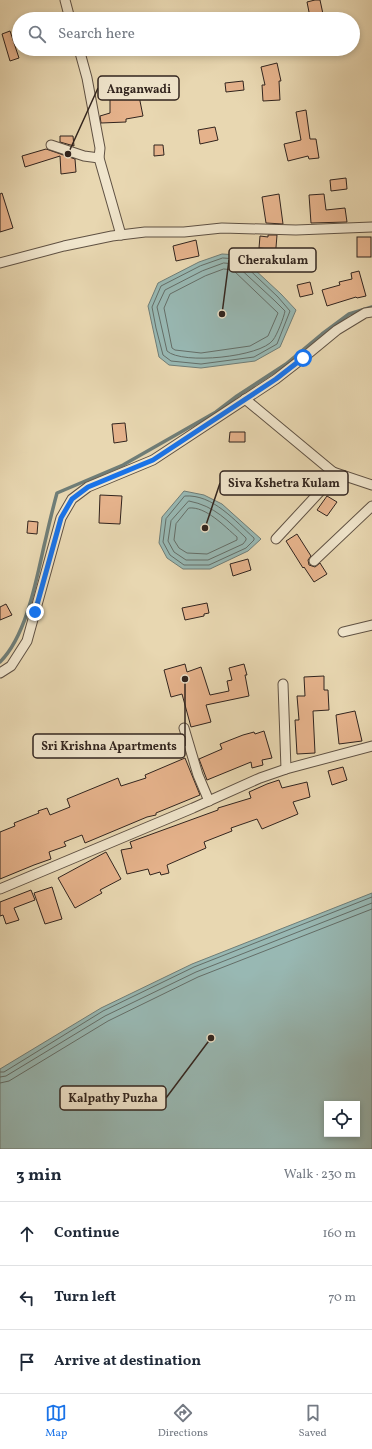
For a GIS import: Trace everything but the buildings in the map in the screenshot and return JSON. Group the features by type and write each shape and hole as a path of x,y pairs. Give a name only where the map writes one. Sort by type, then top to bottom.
{"street":[{"path":"64,0 68,12"},
{"path":"81,56 87,78 100,148 99,158 121,235"},
{"path":"52,144 84,156 99,158"},
{"path":"0,263 64,246 145,232 184,232 222,228 296,230 372,227"},
{"path":"0,673 11,666 27,641 61,518 72,499 88,487 153,460 287,371 337,330 365,313 372,312"},
{"path":"245,399 333,472 372,485"},
{"path":"276,539 326,485 333,472"},
{"path":"314,561 372,506"},
{"path":"343,632 372,626"},
{"path":"283,684 286,769"},
{"path":"184,728 198,775 209,801"},
{"path":"0,889 260,778 286,769 372,746"}],"water":[{"path":"222,254 239,255 296,310 280,347 255,361 201,368 169,365 159,357 148,306 158,283 199,262"},
{"path":"184,491 204,495 222,504 261,539 248,551 210,569 183,569 167,558 159,543 162,517"},
{"path":"372,893 372,1149 0,1149 0,1069 101,1008 192,964"}],"waterway":[{"path":"0,662 17,638 29,608 57,493 123,465 216,412 237,396 286,364 349,314 372,307"}],"place":[{"name":"Anganwadi","path":"68,154"},
{"name":"Cherakulam","path":"222,314"},
{"name":"Siva Kshetra Kulam","path":"205,528"},
{"name":"Sri Krishna Apartments","path":"185,679"},
{"name":"Kalpathy Puzha","path":"211,1038"}],"route":[{"path":"35,612 61,518 72,499 88,487 153,460 276,379 303,358"}]}
